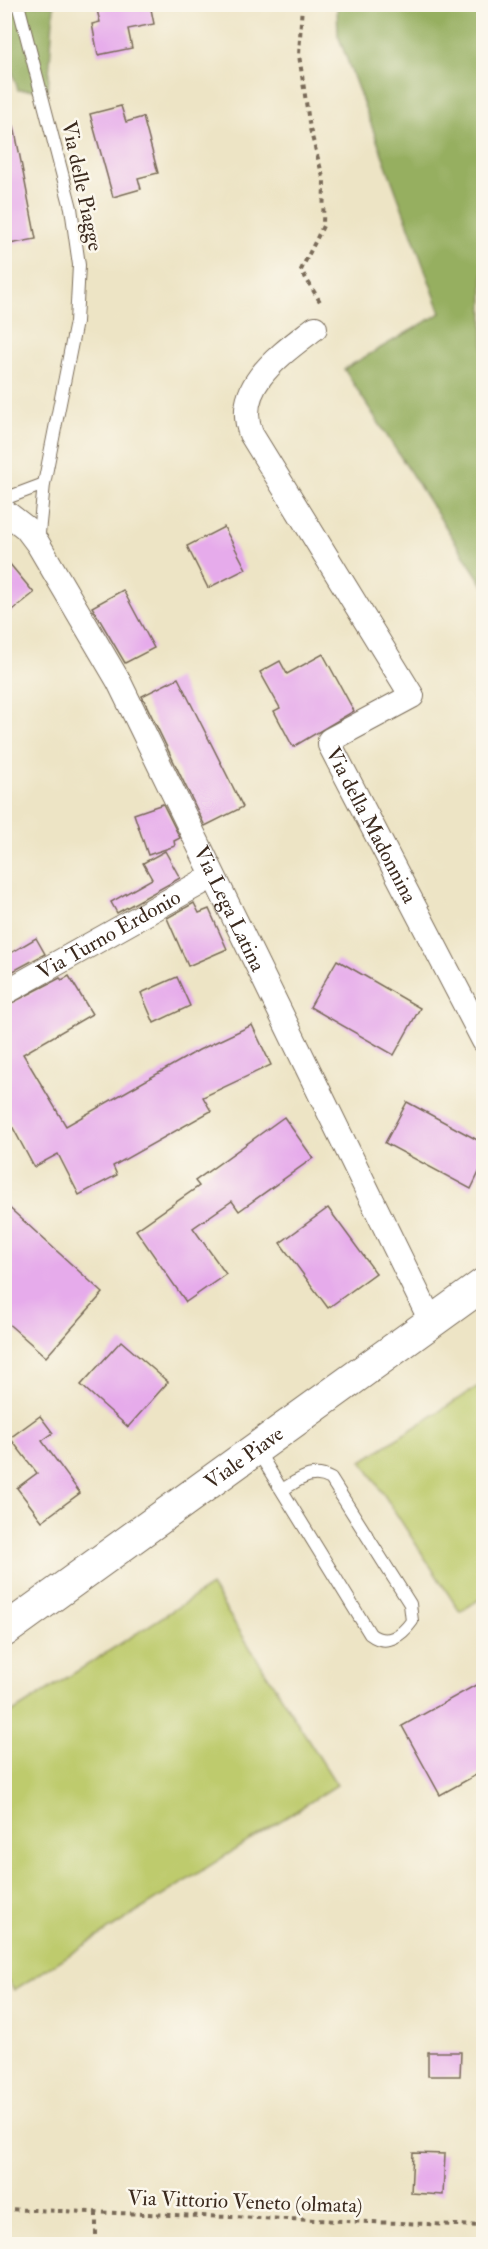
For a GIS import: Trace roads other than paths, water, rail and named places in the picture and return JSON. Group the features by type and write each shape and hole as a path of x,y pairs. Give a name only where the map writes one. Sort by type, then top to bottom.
{"street":[{"name":"Via della Madonnina","path":"315,327 279,357 251,389 245,410 251,434 412,696 330,740 330,745 483,1041"},
{"name":"Via Lega Latina","path":"4,511 19,522 38,544 119,682 431,1322"},
{"name":"Via Turno Erdonio","path":"4,993 213,876"},
{"name":"Viale Piave","path":"4,1632 483,1284"}],"lane":[{"name":"Via delle Piagge","path":"18,4 71,208 79,265 76,322 44,484 38,544"},
{"path":"4,499 44,484"},
{"path":"256,1449 370,1634 384,1640 404,1633 412,1620 410,1604 331,1479 318,1473 310,1474 282,1490"}]}
